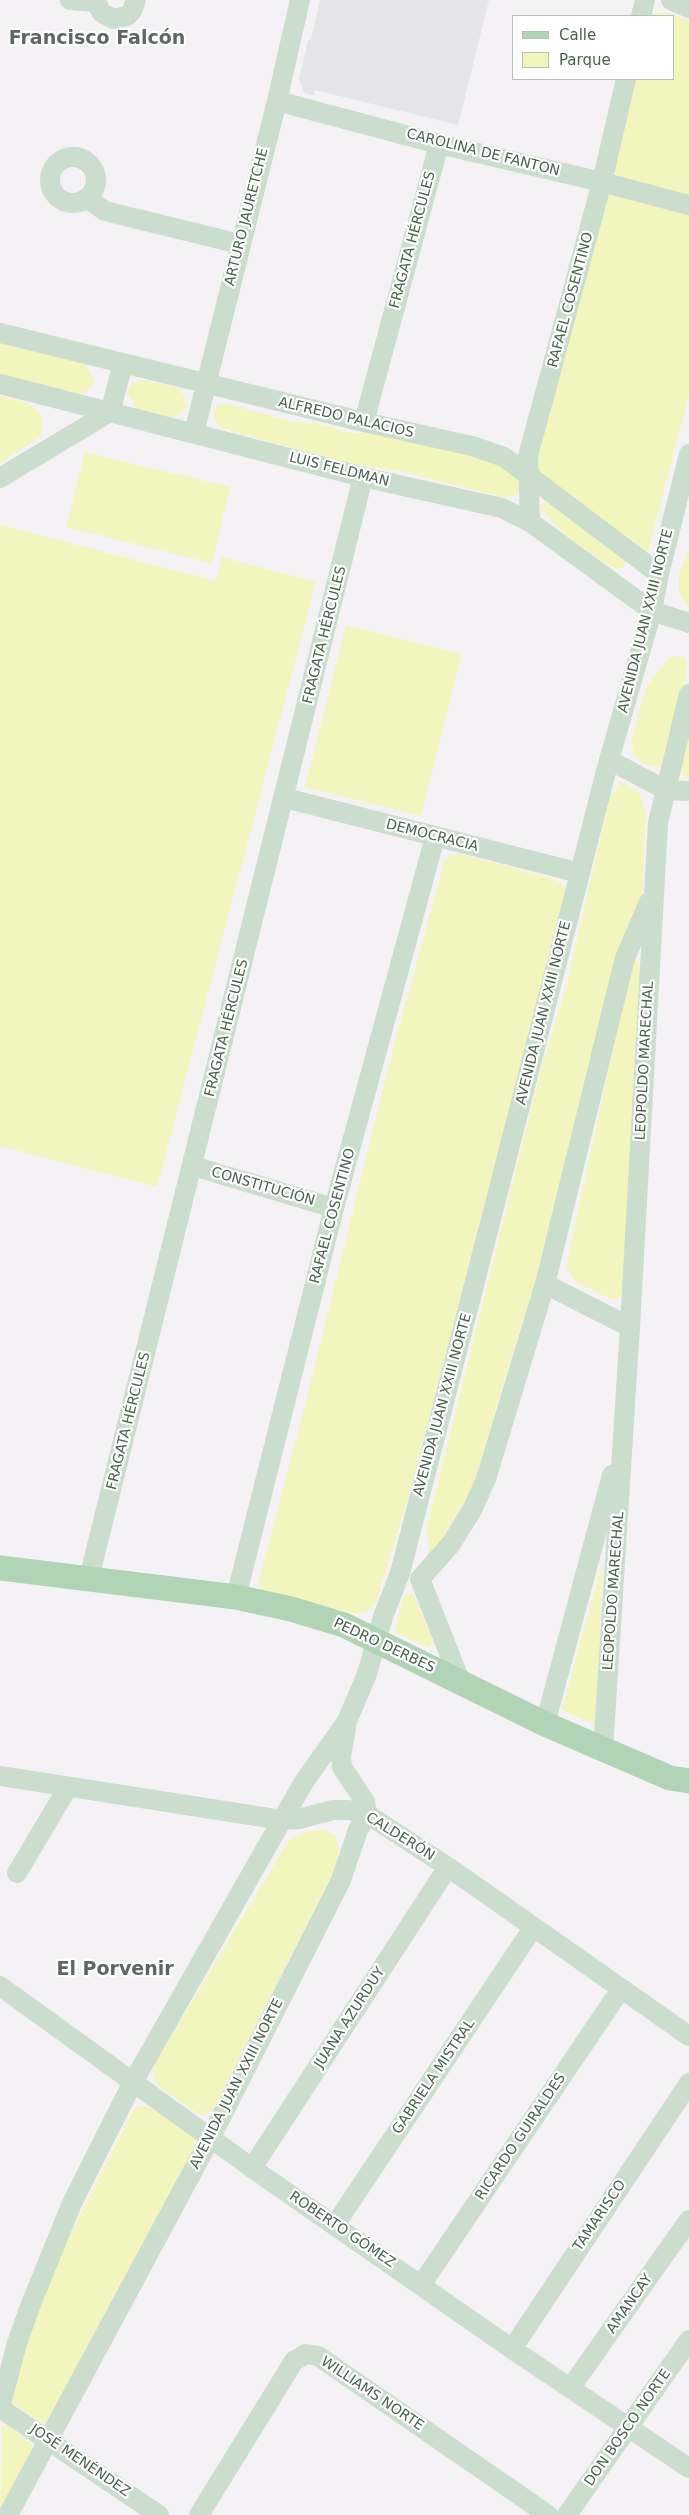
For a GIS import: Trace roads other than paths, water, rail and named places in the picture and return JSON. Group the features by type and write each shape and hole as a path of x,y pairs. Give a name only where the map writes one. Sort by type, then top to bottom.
{"main road":[{"name":"PEDRO DERBES","path":"0,1568 236,1597 292,1609 344,1625 544,1724 670,1778 689,1781"}],"street":[{"path":"70,0 95,1 102,13 114,19 127,16 132,11 136,0"},
{"name":"ARTURO JAURETCHE","path":"194,434 277,101 300,0"},
{"path":"641,15 645,0"},
{"path":"671,0 689,8"},
{"name":"RAFAEL COSENTINO","path":"530,522 528,456 602,182 626,80"},
{"name":"CAROLINA DE FANTON","path":"277,101 439,144 602,182 689,205"},
{"name":"FRAGATA HÉRCULES","path":"364,422 439,144"},
{"path":"86,198 105,211 240,244"},
{"name":"ALFREDO PALACIOS","path":"0,333 480,449 504,457 658,574"},
{"path":"0,478 110,412 123,364"},
{"name":"LUIS FELDMAN","path":"0,384 363,477 502,508 530,522 652,611 689,623"},
{"name":"AVENIDA JUAN XXIII NORTE","path":"8,2515 210,2138 340,1880 358,1830 367,1814 366,1802 342,1767 340,1756 347,1721 367,1674 378,1642 383,1617 400,1572 609,760 652,611 658,574 689,454"},
{"name":"FRAGATA HÉRCULES","path":"90,1578 363,477"},
{"name":"LEOPOLDO MARECHAL","path":"604,1750 658,823 689,694"},
{"path":"609,760 666,790 689,791"},
{"name":"DEMOCRACIA","path":"284,798 580,873"},
{"name":"RAFAEL COSENTINO","path":"236,1597 334,1208 435,837"},
{"path":"420,1579 451,1544 472,1510 486,1479 545,1284 625,958 654,891"},
{"name":"CONSTITUCIÓN","path":"192,1166 334,1208"},
{"path":"545,1284 630,1328"},
{"name":"LEOPOLDO MARECHAL","path":"544,1724 624,1432"},
{"path":"400,1572 420,1579 460,1681"},
{"name":"AVENIDA JUAN XXIII NORTE","path":"0,2408 17,2343 49,2259 72,2203 132,2084 304,1782 347,1721"},
{"name":"CALDERÓN","path":"0,1776 282,1820 299,1819 333,1810 348,1810 367,1814 448,1867 689,2036"},
{"path":"17,1873 68,1787"},
{"name":"JUANA AZURDUY","path":"252,2168 448,1867"},
{"name":"GABRIELA MISTRAL","path":"335,2225 533,1928"},
{"name":"RICARDO GUIRALDES","path":"422,2285 621,1989"},
{"name":"ROBERTO GÓMEZ","path":"3,1994 512,2349 689,2468"},
{"name":"TAMARISCO","path":"512,2349 689,2084"},
{"name":"AMANCAY","path":"571,2387 689,2220"},
{"name":"DON BOSCO NORTE","path":"567,2515 689,2340"},
{"name":"WILLIAMS NORTE","path":"199,2515 294,2361 306,2354 318,2356 548,2515"},
{"name":"JOSÉ MENÉNDEZ","path":"0,2408 48,2438 159,2515"}],"district":[{"name":"Francisco Falcón","path":"97,39"},
{"name":"El Porvenir","path":"115,1970"}]}
